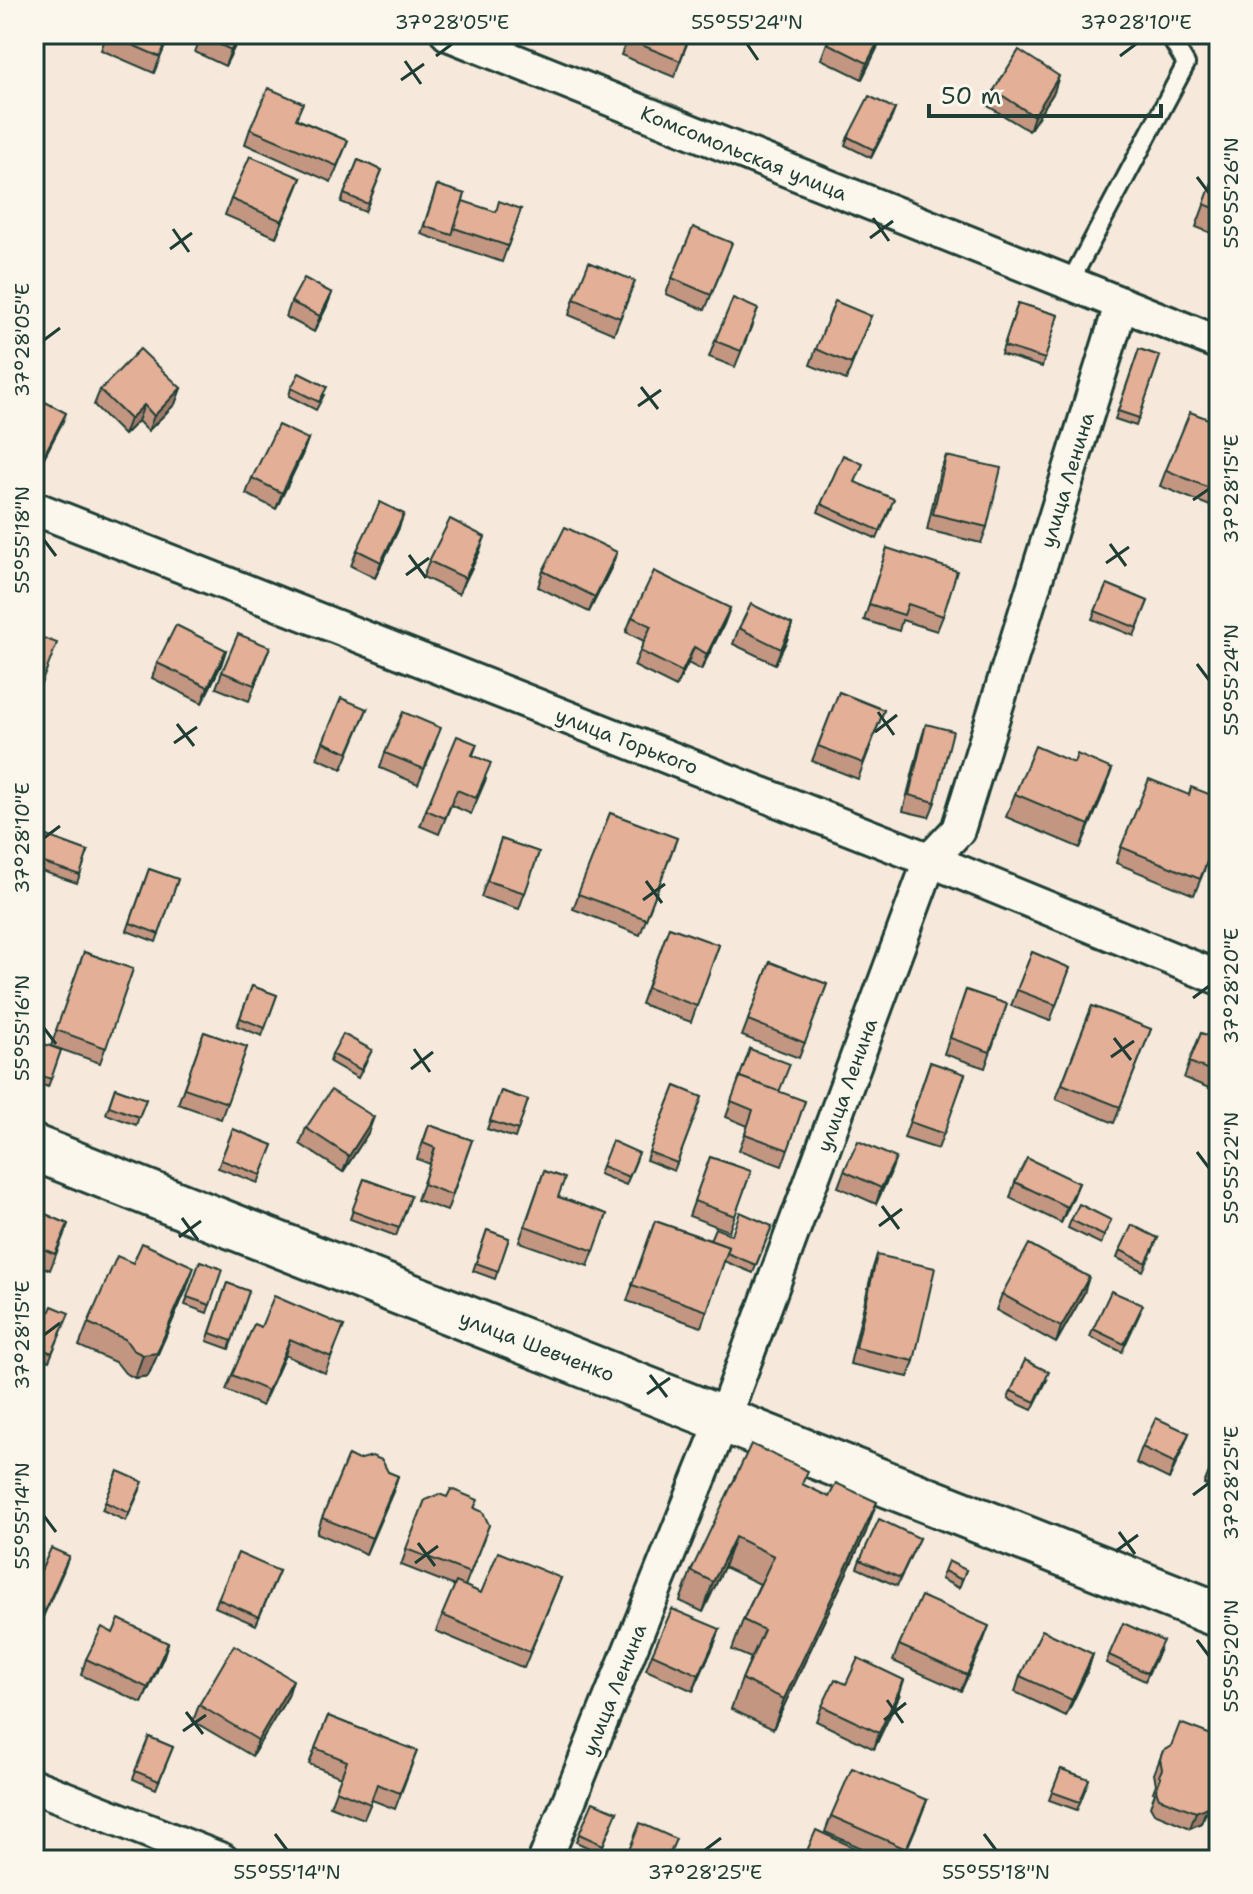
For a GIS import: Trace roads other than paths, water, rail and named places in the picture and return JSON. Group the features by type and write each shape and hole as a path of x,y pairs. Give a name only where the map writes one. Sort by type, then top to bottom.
{"main road":[{"name":"улица Шевченко","path":"34,1148 1219,1615"}],"street":[{"name":"Комсомольская улица","path":"448,34 1219,343"},
{"name":"улица Ленина","path":"545,1860 723,1420 930,860 958,830 1121,305"},
{"name":"улица Горького","path":"34,508 930,860 1219,978"},
{"path":"34,1786 222,1860"}],"lane":[{"path":"1069,284 1186,64 1171,39 1164,34"}]}
